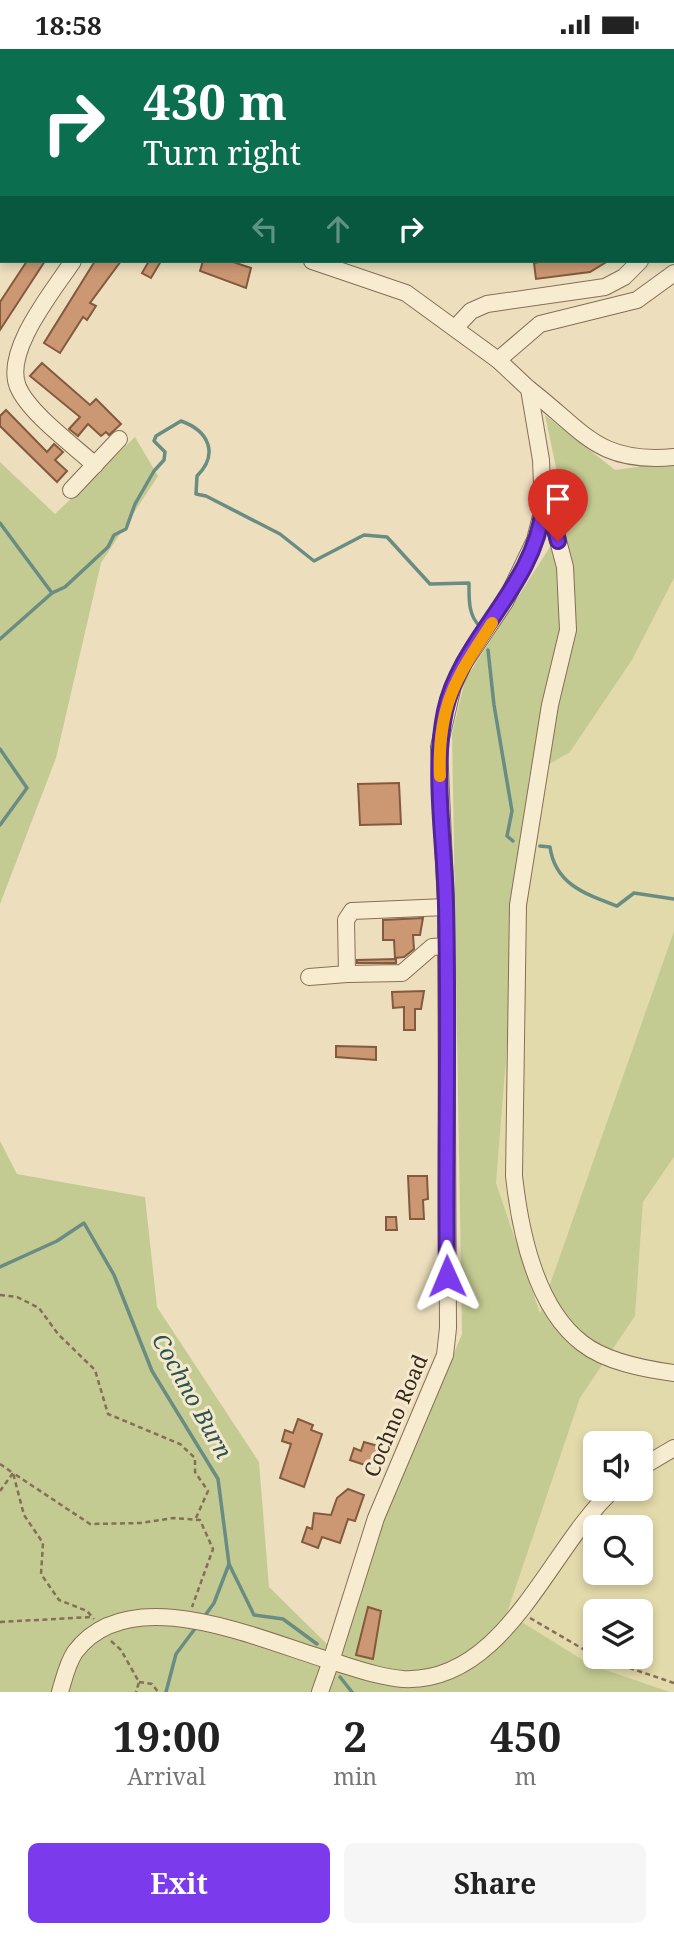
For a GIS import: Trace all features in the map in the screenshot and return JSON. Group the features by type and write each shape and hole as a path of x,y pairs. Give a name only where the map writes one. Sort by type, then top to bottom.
{"street":[{"path":"72,263 21,341 16,361 18,386 31,404 94,464"},
{"path":"319,263 406,293 456,327 587,437 612,453 638,459 674,457"},
{"path":"456,327 471,311 486,305 605,287 624,277 638,263"},
{"path":"498,360 540,324 637,300 674,273"},
{"name":"Cochno Road","path":"320,1692 376,1518 445,1355 448,1328 446,907 439,747 446,708 464,663 524,567 535,540 543,508 541,460 528,389"},
{"path":"71,490 119,439"},
{"path":"543,508 551,514 565,567 568,631 550,705 518,905 514,1176 518,1210 527,1253 563,1324 580,1342 597,1352 674,1373"},
{"path":"347,974 346,920 352,911 446,907"},
{"path":"309,977 402,973 432,947 446,946"},
{"path":"653,1460 674,1448"},
{"path":"60,1692 75,1653 96,1623 125,1621 198,1620 383,1677 406,1679 444,1673 467,1662 504,1630 586,1517 602,1501"}],"path":[{"path":"0,1294 18,1297 38,1308 58,1334 95,1370 108,1414 180,1444 195,1458 195,1472 208,1491 195,1520"},
{"path":"0,1464 90,1524 141,1523 173,1518 200,1520 213,1549 193,1602 198,1620"},
{"path":"0,1491 13,1473"},
{"path":"13,1473 24,1515 43,1543 41,1573 59,1600 96,1623 121,1650 139,1682 136,1692"},
{"path":"0,1622 96,1623"},
{"path":"540,1625 583,1650"},
{"path":"632,1669 674,1683"},
{"path":"139,1682 152,1684 158,1692"}],"shaded area":[{"path":"674,578 674,931 541,1314 496,1183 529,776 570,752 632,660"},
{"path":"674,1157 674,1692 603,1669 653,1669 653,1599 583,1599 583,1660 507,1613 580,1398 635,1316 643,1202"}],"green space":[{"path":"545,415 615,470 674,462 674,578 632,660 570,752 529,776 496,1183 540,1313 674,931 674,1157 643,1202 635,1316 580,1398 507,1613 583,1660 583,1669 603,1669 670,1692 0,1692 0,1141 17,1174 145,1197 157,1307 259,1462 269,1587 330,1647 462,1334 452,734 465,680 567,520"},
{"path":"135,437 158,476 101,563 56,758 0,904 0,462 55,514"}],"building":[{"path":"26,263 44,263 0,330 0,302"},
{"path":"94,263 120,263 90,303 96,306 87,320 83,317 60,353 44,343"},
{"path":"148,263 160,263 151,278 142,273"},
{"path":"202,263 236,263 251,268 246,288 200,271"},
{"path":"534,263 605,263 590,272 536,279"},
{"path":"42,363 90,405 96,399 121,424 109,435 106,432 101,436 88,424 78,436 69,429 80,417 30,376"},
{"path":"6,410 47,452 54,444 63,452 55,460 67,471 57,482 0,426 0,416"},
{"path":"399,783 401,824 360,825 358,784"},
{"path":"423,918 420,935 413,935 414,949 404,957 395,958 394,940 383,940 383,920"},
{"path":"396,959 396,963 357,963 357,960"},
{"path":"424,991 421,1009 415,1009 415,1030 404,1030 404,1007 393,1008 392,992"},
{"path":"336,1046 376,1047 376,1060 336,1057"},
{"path":"408,1176 427,1176 428,1199 423,1200 424,1219 410,1219"},
{"path":"386,1217 396,1217 397,1230 386,1230"},
{"path":"298,1419 313,1425 311,1430 322,1434 304,1487 280,1478 291,1444 282,1441 285,1430 293,1433"},
{"path":"364,1442 378,1446 371,1467 350,1460 354,1448 361,1451"},
{"path":"348,1489 364,1495 355,1521 348,1519 340,1543 322,1537 318,1548 302,1542 307,1527 312,1529 314,1513 331,1515 337,1498"},
{"path":"368,1607 381,1611 373,1659 356,1655"}],"waterway":[{"path":"52,593 65,587 108,547 114,535 126,529 135,504 154,471 164,460 165,452 154,441 156,436 181,421 191,425 208,444 208,460 197,476 196,494 206,496 280,534 314,561 364,535 387,537 430,584 469,583 471,612 480,626"},
{"name":"Cochno Burn","path":"0,523 52,593 0,639"},
{"path":"488,650 494,705 512,811 507,836 513,841"},
{"name":"Cochno Burn","path":"0,749 27,788 0,825"},
{"path":"540,846 550,847 558,870 573,886 605,902 617,906 634,893 674,899"},
{"name":"Cochno Burn","path":"0,1267 57,1241 84,1223 114,1275 152,1371 218,1479 229,1564 254,1615 283,1619 317,1644"},
{"path":"204,1617 214,1603 229,1564"},
{"path":"166,1692 176,1654 197,1626"},
{"name":"Cochno Burn","path":"340,1677 352,1692"}],"slow traffic":[{"path":"440,776 439,747 453,687 464,663 492,623"}],"route":[{"path":"447,1276 446,907 439,747 453,687 464,663 524,567 542,520 543,508 551,514 558,541"}]}
